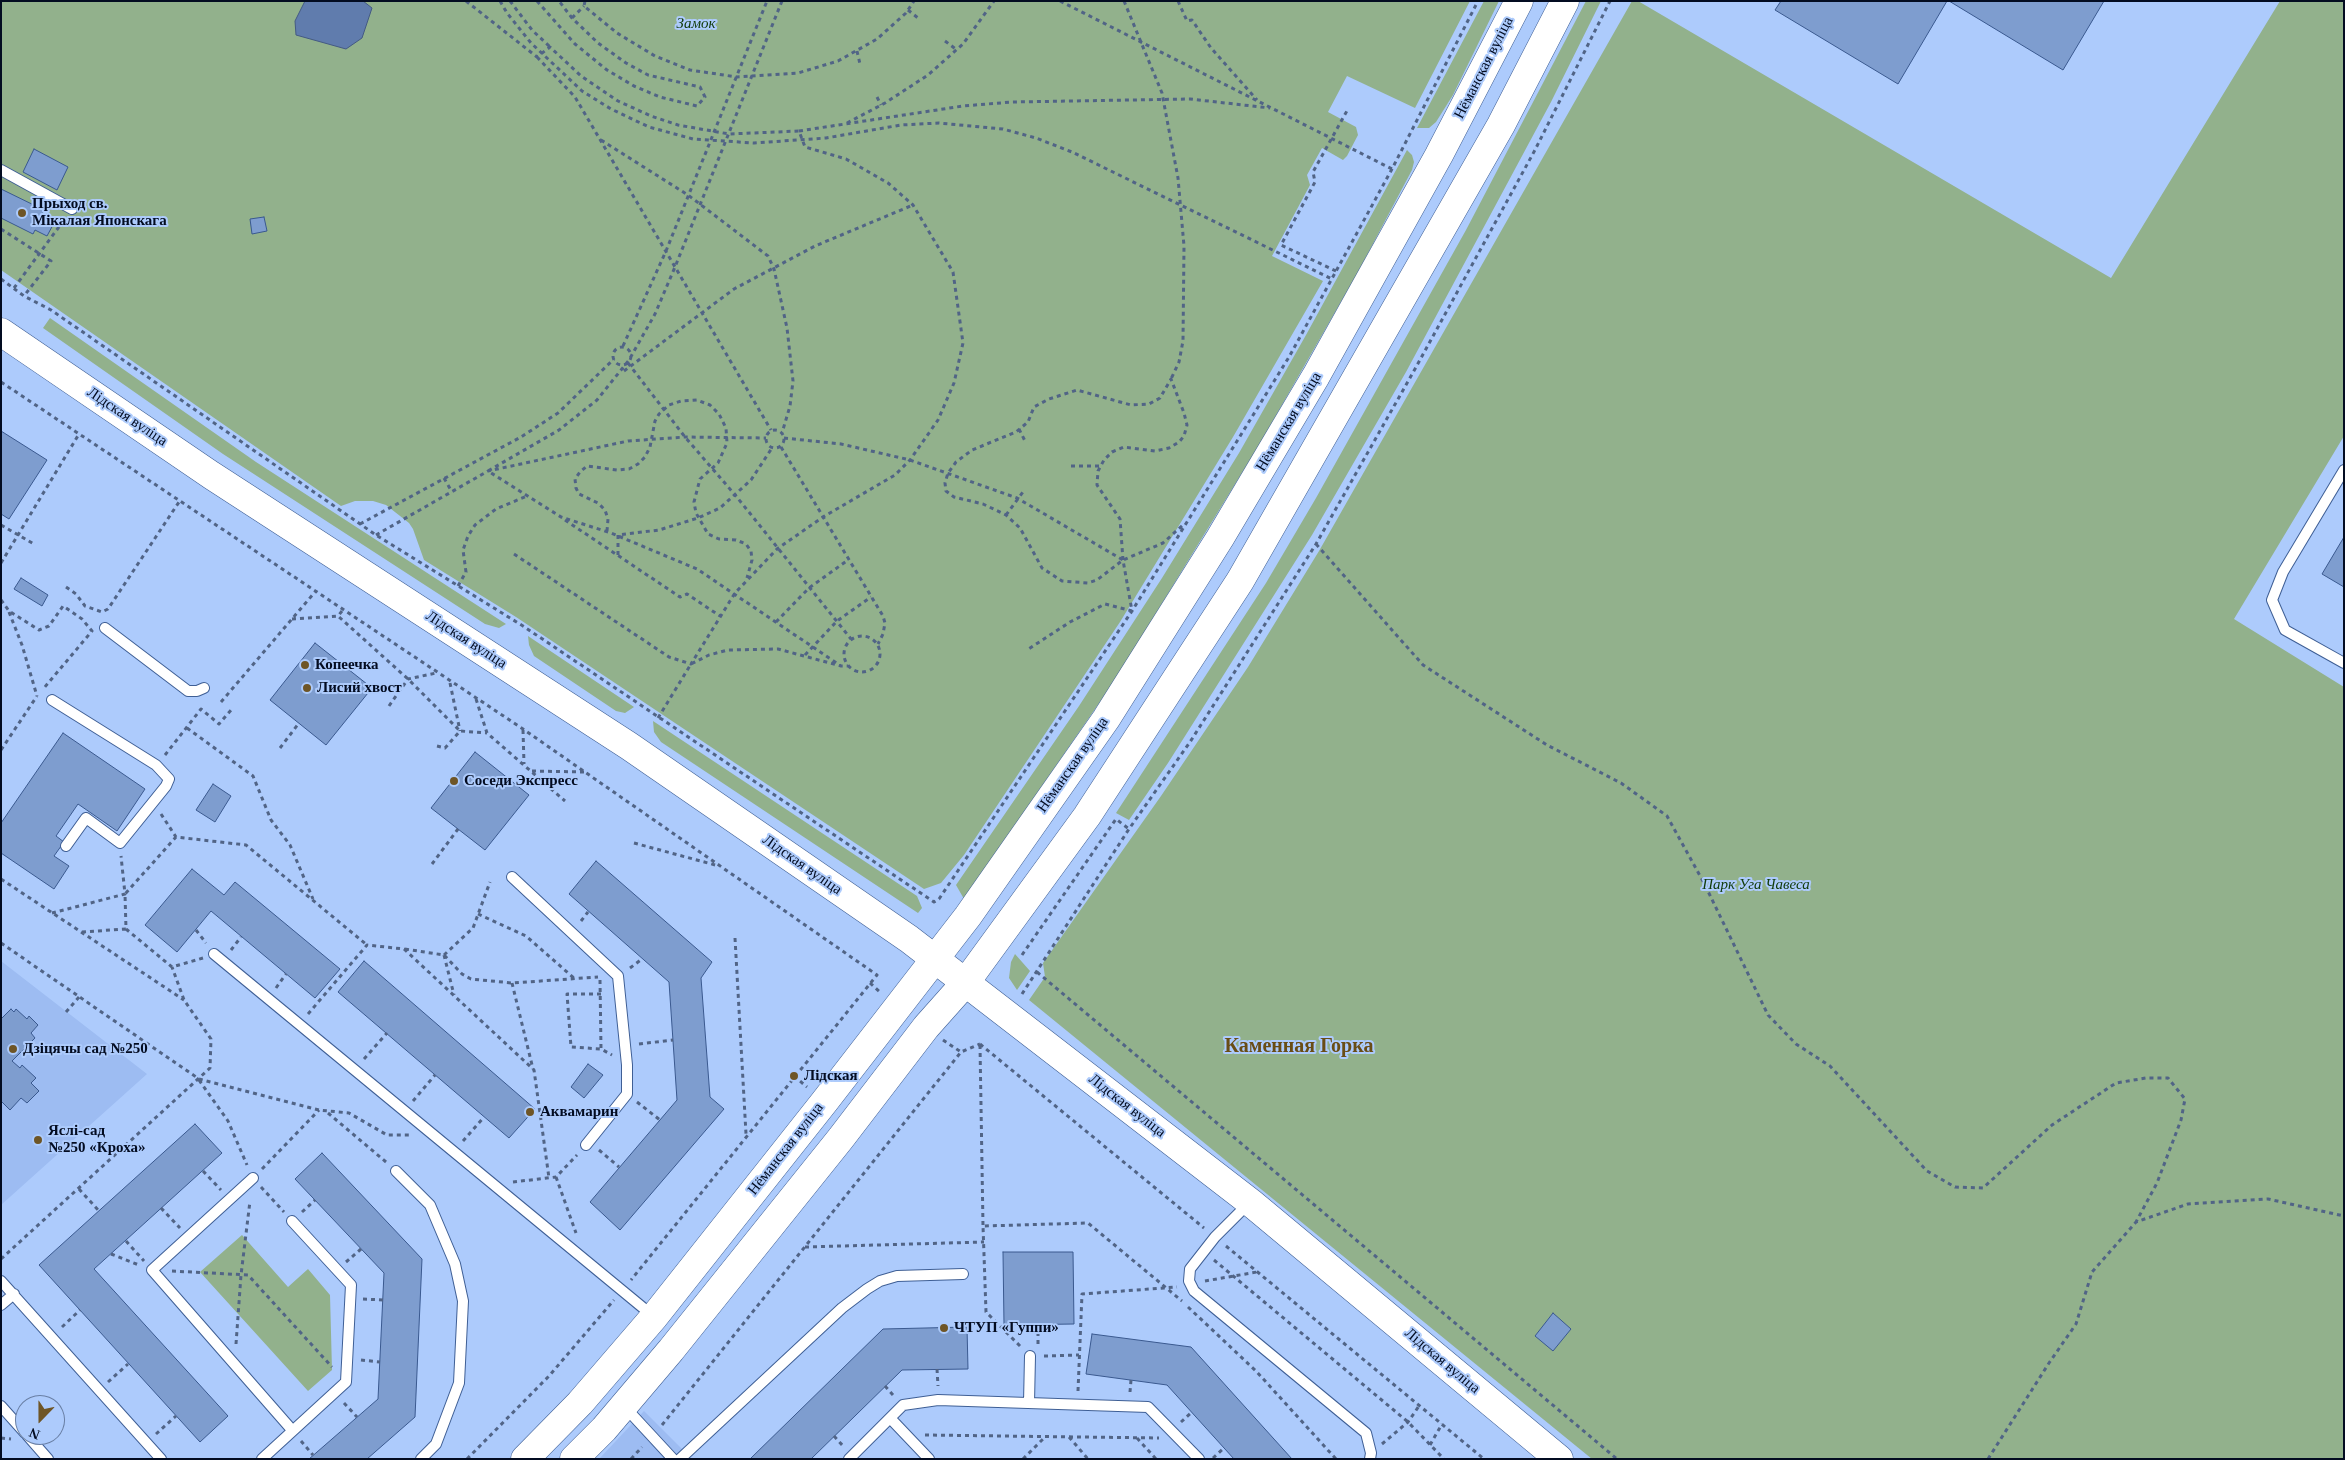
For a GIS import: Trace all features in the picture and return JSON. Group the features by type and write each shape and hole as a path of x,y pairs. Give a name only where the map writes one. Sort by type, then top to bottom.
{"main road":[{"name":"Нёманская вуліца","path":"525,1459 580,1403 654,1317 968,916 1106,719 1220,538 1316,376 1439,155 1519,1"},
{"path":"574,1459 604,1429 677,1343 842,1138 926,1026 966,982 1087,816 1240,581 1501,125 1565,1"},
{"name":"Лідская вуліца","path":"1,332 211,475 629,746 909,939 1250,1202 1559,1459"}],"lane":[{"path":"1,170 72,209"},
{"path":"2344,470 2283,572 2272,600 2285,630 2344,664"},
{"path":"105,628 188,691 204,688"},
{"path":"52,700 164,770 169,779 166,786 120,843 86,818 66,846"},
{"path":"512,877 618,976 627,1065 627,1094 587,1143"},
{"path":"214,954 654,1317"},
{"path":"396,1171 430,1205 455,1264 463,1301 459,1383 436,1444 421,1459"},
{"path":"253,1178 152,1270 292,1430"},
{"path":"1250,1202 1215,1237 1190,1269 1189,1281 1194,1291 1366,1433 1371,1456"},
{"path":"262,1459 346,1382 351,1285 292,1221"},
{"path":"680,1459 842,1308 867,1289 880,1281 897,1276 963,1274"},
{"path":"1,1281 161,1459"},
{"path":"1,1305 14,1294"},
{"path":"1029,1403 1034,1356"},
{"path":"849,1459 903,1405 938,1400 1148,1407 1199,1459"},
{"path":"1,1406 15,1422"},
{"path":"623,1406 673,1459"},
{"path":"890,1418 928,1459"},
{"path":"36,1445 48,1459"}],"path":[{"path":"466,1 537,57 575,98 771,430"},
{"path":"500,1 507,13 542,54 582,91 611,109 649,127 693,139 754,143 826,138 901,125 939,123 1003,129 1036,138 1072,152 1332,279"},
{"path":"510,1 532,30 581,76 618,101 678,125 715,132 730,134 799,131 962,106 1012,102 1190,98 1270,108"},
{"path":"537,1 575,44 607,70 634,86 660,97 697,106 705,97 700,87 648,75 626,64 598,43 572,18 559,1"},
{"path":"572,18 584,6 585,1"},
{"path":"360,524 521,437 558,413 614,359 615,350 623,346 666,251 767,1"},
{"path":"629,364 655,314 675,267 782,1"},
{"path":"584,6 617,33 655,56 690,70 736,77 798,73 838,61 884,33 908,10 914,1"},
{"path":"844,124 881,105 928,75 957,50 994,1"},
{"path":"1060,1 1392,168"},
{"path":"1124,1 1163,99 1178,178 1184,246 1183,341 1179,362 1160,398 1149,404 1131,405 1078,390 1063,393 1034,407 1028,422 1019,429 972,450 956,462 948,473 945,483 946,491 954,497 983,504 1006,515 1020,528 1042,568 1062,581 1088,583 1105,575 1123,560 1163,543 1188,520"},
{"path":"1178,1 1187,21 1192,20 1232,73 1259,102"},
{"path":"1,279 24,296 50,310 376,535 523,626 934,902 939,899 1132,611 1289,357 1392,168 1478,1"},
{"path":"1022,994 1129,829 1190,742 1316,544 1416,369 1535,150 1610,1"},
{"path":"908,10 918,18"},
{"path":"945,41 957,50"},
{"path":"537,57 550,47"},
{"path":"857,51 860,64"},
{"path":"877,97 881,105"},
{"path":"1336,271 1281,245 1315,182 1313,172 1348,109"},
{"path":"658,718 720,616 747,579 777,549 823,517 895,475 910,460 938,420 954,383 963,343 953,272 914,205 888,183 846,159 805,147 799,131"},
{"path":"600,140 688,195 768,256 774,269 786,328 793,381 790,406 782,432 784,438 780,446 772,448 751,480 736,496 720,508 698,518 659,530 618,536"},
{"path":"376,535 559,430 597,400 629,364 641,358 734,289 815,246 914,205"},
{"path":"14,288 72,209"},
{"path":"1,229 51,261 24,296"},
{"path":"623,346 630,351 631,357"},
{"path":"631,357 641,358"},
{"path":"614,359 620,364 629,364"},
{"path":"629,364 685,437 736,496 851,639"},
{"path":"1132,611 1123,560 1120,519 1097,486 1098,472 1104,460 1112,452 1124,447 1155,450 1169,448 1179,442 1184,436 1187,424 1171,379"},
{"path":"1,382 436,673 523,729 877,975 622,1290 549,1376 466,1459"},
{"path":"607,531 608,519 605,510 598,502 579,494 575,479 587,466 629,469 645,457 655,421 664,410 681,401 697,400 710,405 720,414 726,428 727,438 722,456 700,479 696,490 694,502 698,518 708,534 719,539 736,540 746,544 751,551 752,560 747,579"},
{"path":"1019,429 1026,443"},
{"path":"771,430 782,432"},
{"path":"771,430 766,438 767,444 772,448"},
{"path":"1,564 79,434"},
{"path":"488,471 628,441 685,437 766,438"},
{"path":"784,438 841,444 910,460 948,473 1017,498 1123,560"},
{"path":"511,552 668,657 691,664 709,655 728,650 750,648 778,649 841,666 848,666 858,672 870,670 875,667 880,656 878,644 883,634 885,623 780,446"},
{"path":"1071,466 1101,466"},
{"path":"488,471 561,517 680,597 686,594 720,616"},
{"path":"444,478 452,492"},
{"path":"1006,515 1023,492"},
{"path":"458,586 466,572 462,550 475,525 496,509 528,496"},
{"path":"66,587 76,594 85,606 102,612 108,609 179,502"},
{"path":"561,517 607,531 697,569 735,593 811,648 841,666"},
{"path":"1,525 34,544"},
{"path":"618,536 618,555"},
{"path":"1316,544 1423,665 1547,745 1622,782 1667,816 1704,883 1768,1015 1796,1044 1830,1066 1926,1171 1955,1187 1983,1188 2052,1125 2116,1083 2146,1078 2168,1078 2185,1099 2181,1120 2157,1183 2136,1222 2092,1272 2076,1324 1988,1459"},
{"path":"776,622 809,588 848,560"},
{"path":"221,702 315,592"},
{"path":"805,655 836,621 871,597"},
{"path":"1,600 9,611 22,645 37,697"},
{"path":"1027,650 1070,622 1105,604 1132,611"},
{"path":"1,750 37,697 92,631 82,619 63,606 49,626 39,630 9,611"},
{"path":"338,616 342,610"},
{"path":"292,619 338,616 408,679 460,731 487,733"},
{"path":"848,666 844,655 851,639 857,636 869,637 878,644"},
{"path":"389,706 408,679 436,673"},
{"path":"450,682 460,731"},
{"path":"476,699 487,733 565,801"},
{"path":"156,765 201,709 219,724 232,709"},
{"path":"280,748 299,723"},
{"path":"187,728 253,776 271,820 290,845 314,900"},
{"path":"523,729 524,764"},
{"path":"437,746 445,748 460,731"},
{"path":"532,772 584,772"},
{"path":"153,801 176,837"},
{"path":"1022,955 1116,819 1129,829"},
{"path":"432,864 458,829"},
{"path":"176,837 246,845 367,945 444,955 462,974 471,979 512,983 600,977 601,1049"},
{"path":"52,913 125,894 176,837"},
{"path":"120,843 126,929"},
{"path":"634,843 722,867"},
{"path":"1,879 184,1000"},
{"path":"444,955 473,928 490,882"},
{"path":"478,914 526,936 576,979"},
{"path":"1,1259 210,1068 211,1039 184,1000 172,967 126,929 82,932"},
{"path":"735,938 746,1135"},
{"path":"1,943 199,1079 319,1110 349,1114 387,1135 411,1135"},
{"path":"300,1024 367,945"},
{"path":"404,949 534,1070"},
{"path":"172,967 214,954"},
{"path":"444,955 454,997"},
{"path":"1037,972 1617,1459"},
{"path":"512,983 534,1070 549,1178"},
{"path":"870,984 882,994"},
{"path":"601,994 568,994 571,1047 601,1049 627,1065"},
{"path":"66,1012 79,997"},
{"path":"355,1070 387,1033"},
{"path":"942,1039 961,1052"},
{"path":"625,1045 673,1040"},
{"path":"652,1437 961,1052 980,1044"},
{"path":"980,1044 986,1312 1034,1356 1080,1355"},
{"path":"980,1044 1484,1459"},
{"path":"404,1111 435,1075"},
{"path":"199,1079 228,1121 253,1178 292,1221"},
{"path":"627,1094 660,1120"},
{"path":"234,1362 241,1275 253,1178 319,1110"},
{"path":"327,1111 396,1171"},
{"path":"454,1152 484,1117"},
{"path":"587,1143 620,1167"},
{"path":"493,1184 556,1177 571,1161"},
{"path":"203,1170 230,1199"},
{"path":"556,1177 586,1261"},
{"path":"79,1188 99,1211"},
{"path":"2136,1222 2188,1204 2268,1199 2344,1216"},
{"path":"161,1208 189,1238"},
{"path":"983,1226 1088,1223 1168,1288 1256,1371 1336,1459"},
{"path":"126,1241 152,1270"},
{"path":"805,1247 984,1242"},
{"path":"1204,1251 1408,1422 1444,1459"},
{"path":"111,1254 152,1270 248,1275 346,1382"},
{"path":"1078,1404 1082,1294 1168,1288 1257,1272"},
{"path":"52,1336 80,1310"},
{"path":"1034,1356 1038,1325"},
{"path":"348,1359 380,1362"},
{"path":"100,1390 128,1364"},
{"path":"334,1393 357,1418"},
{"path":"1371,1456 1408,1422 1419,1406"},
{"path":"146,1443 176,1416"},
{"path":"1430,1445 1442,1424"},
{"path":"906,1434 1179,1438"},
{"path":"1023,1459 1045,1437"},
{"path":"1068,1437 1088,1459"},
{"path":"1137,1438 1156,1459"},
{"path":"1212,1459 1224,1448"}],"shaded area":[{"path":"305,1 363,1 372,8 362,38 346,49 296,35 295,21"},
{"name":"Яслі-сад №250 «Кроха»","path":"1,961 147,1074 1,1205"},
{"path":"644,1411 692,1459 599,1459"}],"green space":[{"name":"Замок","path":"1,1 1470,1 1415,108 1347,76 1328,112 1356,127 1358,135 1343,160 1322,148 1307,175 1310,185 1272,256 1323,281 1233,437 1120,622 964,855 941,883 924,889 516,617 424,560 409,523 386,505 373,501 355,501 341,506 1,270"},
{"path":"1484,1 1499,1 1453,95 1436,122 1429,128 1417,128"},
{"path":"1586,1 1601,1 1551,102 1406,372 1312,535 1168,763 1129,820 1116,813 1266,583 1316,498 1466,230"},
{"name":"Парк Уга Чавеса","path":"1632,1 1638,1 2111,278 2280,1 2344,1 2344,436 2234,619 2344,687 2344,1459 1592,1459 1029,1000 1045,977 1043,963 1161,796 1248,667 1319,551"},
{"path":"1407,150 1412,155 1414,162 1412,170 1358,272 1259,445 1115,680 964,899 956,885 1079,706 1162,578 1239,453"},
{"path":"50,318 256,462 506,624 499,628 485,624 223,454 43,328"},
{"path":"528,636 634,707 625,713 616,711 534,656 529,645"},
{"path":"653,721 917,896 922,908 918,913 661,742 654,732"},
{"path":"1015,954 1030,971 1017,990 1009,978 1011,962"},
{"path":"242,1235 288,1287 308,1269 330,1295 332,1370 308,1391 200,1272"}],"building":[{"path":"1781,1 1947,1 1898,84 1775,10"},
{"path":"1949,1 2104,1 2063,70"},
{"path":"34,149 68,167 57,190 23,172"},
{"name":"Прыход св. Мікалая Японскага","path":"1,189 44,210 41,217 54,223 47,236 35,230 33,234 1,218"},
{"path":"264,217 267,231 252,234 250,219"},
{"path":"1,431 47,460 9,519 1,514"},
{"path":"2344,537 2344,587 2322,574"},
{"path":"21,578 48,595 42,606 14,589"},
{"path":"315,643 372,688 326,745 270,700"},
{"path":"63,733 145,789 117,831 78,804 56,836 64,842 54,856 69,866 54,889 1,853 1,823"},
{"path":"475,752 529,795 485,850 431,808"},
{"path":"213,784 231,796 215,822 196,810"},
{"path":"596,861 712,962 701,978 710,1097 724,1109 620,1230 590,1202 677,1100 669,982 569,894"},
{"path":"192,869 224,895 235,882 340,969 315,998 211,911 177,952 145,925"},
{"path":"364,961 535,1109 509,1138 338,992"},
{"name":"Дзіцячы сад №250","path":"11,1009 14,1012 16,1009 27,1019 29,1016 38,1025 31,1033 35,1038 12,1061 20,1068 22,1065 36,1078 31,1083 39,1091 27,1103 21,1098 10,1110 1,1101 1,1019"},
{"path":"588,1064 603,1075 584,1098 571,1087"},
{"path":"195,1124 222,1153 94,1269 228,1416 200,1442 39,1265"},
{"path":"322,1153 422,1259 415,1417 367,1459 309,1459 378,1399 384,1273 295,1179"},
{"path":"1003,1252 1073,1252 1074,1324 1004,1325"},
{"path":"1553,1313 1571,1329 1553,1351 1535,1336"},
{"path":"967,1327 968,1369 902,1370 811,1459 750,1459 883,1329"},
{"path":"1092,1334 1191,1347 1292,1459 1234,1459 1167,1385 1086,1374"}],"place":[{"name":"Прыход св. Мікалая Японскага","path":"22,213"},
{"name":"Копеечка","path":"305,665"},
{"name":"Лисий хвост","path":"307,688"},
{"name":"Соседи Экспресс","path":"454,781"},
{"name":"Дзіцячы сад №250","path":"13,1049"},
{"name":"Лідская","path":"794,1076"},
{"name":"Аквамарин","path":"530,1112"},
{"name":"Яслі-сад №250 «Кроха»","path":"38,1140"},
{"name":"ЧТУП «Гуппи»","path":"944,1328"}],"district":[{"name":"Каменная Горка","path":"1299,1047"}]}
